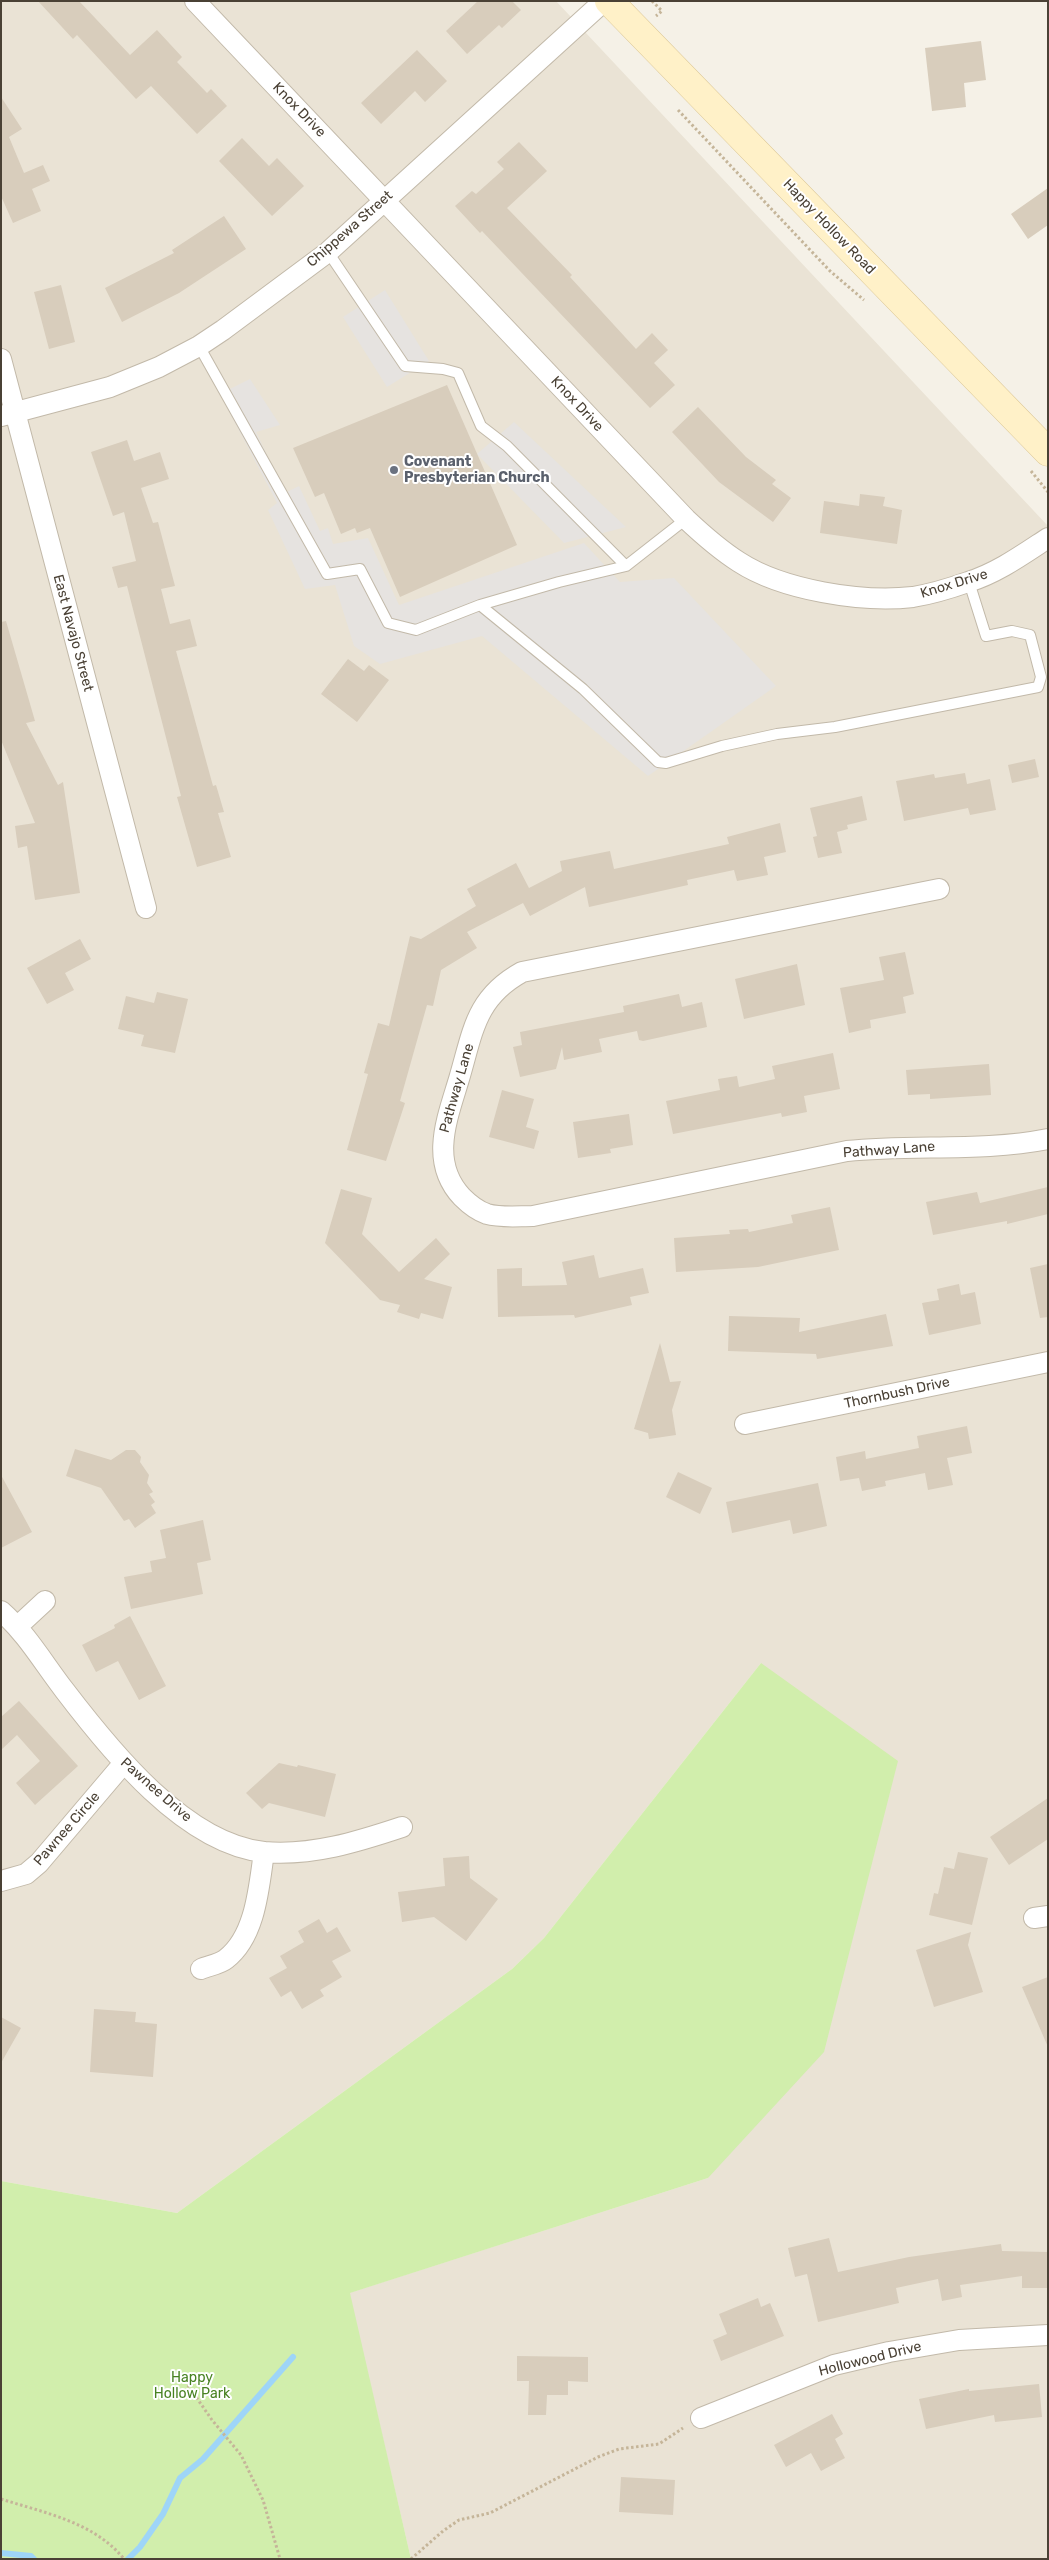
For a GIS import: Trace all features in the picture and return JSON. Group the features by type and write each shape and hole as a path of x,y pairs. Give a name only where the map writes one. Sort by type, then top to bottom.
{"main road":[{"name":"Happy Hollow Road","path":"609,1 1048,452"}],"street":[{"name":"Knox Drive","path":"195,1 686,519 710,541 740,563 766,576 795,585 855,596 913,597 969,582 996,570 1048,538"},
{"name":"Chippewa Street","path":"8,414 110,387 159,367 199,346 328,252 604,1"},
{"name":"East Navajo Street","path":"1,358 8,414 146,908"},
{"name":"Pathway Lane","path":"939,889 522,972 503,982 489,997 478,1016 445,1124 442,1149 445,1171 456,1190 470,1204 487,1214 533,1216 847,1151 878,1148 999,1145 1048,1139"},
{"name":"Thornbush Drive","path":"745,1424 1048,1362"},
{"path":"18,1626 45,1601"},
{"name":"Pawnee Drive","path":"1,1611 18,1626 64,1690 124,1764 174,1809 205,1830 235,1845 264,1852 331,1849 402,1827"},
{"name":"Pawnee Circle","path":"1,1881 26,1874 40,1863 124,1764"},
{"path":"201,1969 226,1960 240,1944 248,1927 258,1895 264,1852"},
{"name":"Hollowood Drive","path":"701,2418 834,2365 888,2352 959,2340 1048,2335"}],"lane":[{"path":"328,252 405,366 443,369 458,373 481,426 507,446 626,566"},
{"path":"199,346 326,574 360,569 388,623 416,630 480,605 559,582 626,566 686,519"},
{"path":"480,605 583,689 658,762 666,763 722,746 777,734 835,727 1038,687 1041,677 1030,635 1012,631 986,636 969,582"}],"path":[{"path":"185,2381 241,2455 264,2500 280,2559"},
{"path":"411,2559 443,2531 459,2520 490,2513 598,2457 619,2449 659,2444 701,2418"},
{"path":"1,2499 80,2524 117,2550 124,2559"}],"shaded area":[{"path":"1,1 556,1 1048,526 1048,2559 411,2559 349,2293 708,2178 761,1663 544,1938 512,1969 177,2213 1,2181"},
{"path":"385,290 429,361 387,387 343,317"},
{"path":"250,379 280,425 256,432 285,493 299,486 320,531 328,528 333,544 368,538 399,605 584,543 620,582 674,578 776,686 648,776 482,636 380,664 354,646 335,585 305,589 268,510 277,503 220,394"},
{"path":"514,422 626,527 564,543 477,454"}],"green space":[{"name":"Happy Hollow Park","path":"761,1663 898,1761 824,2052 708,2178 350,2293 411,2559 1,2559 1,2181 177,2213 512,1969 544,1938"}],"building":[{"path":"38,1 79,1 130,55 157,30 182,57 177,62 207,93 211,89 227,106 197,134 151,86 136,99 77,35 73,39"},
{"path":"478,1 512,1 521,10 502,28 499,25 467,54 446,31"},
{"path":"981,41 986,80 964,83 966,107 932,111 925,48"},
{"path":"417,50 447,81 425,102 415,91 381,124 361,103"},
{"path":"1,97 22,129 9,137 24,173 43,165 50,181 32,189 41,211 13,223 1,196"},
{"path":"242,138 269,166 277,158 304,186 272,216 219,161"},
{"path":"519,142 547,171 507,208 572,275 570,277 636,349 652,333 668,350 654,363 675,385 650,408 482,231 480,233 455,206 472,191 476,194 504,169 497,162"},
{"path":"1048,188 1048,225 1028,239 1011,214"},
{"path":"224,216 246,249 179,293 122,322 105,288 174,253 172,250"},
{"path":"61,285 75,342 49,349 34,292"},
{"name":"Covenant Presbyterian Church","path":"447,385 517,545 400,597 370,528 357,533 355,528 341,534 324,493 315,497 293,448"},
{"path":"698,407 746,457 776,480 772,484 791,498 773,522 719,482 672,432"},
{"path":"127,440 134,461 160,452 169,479 141,488 153,523 158,522 175,586 161,589 170,624 190,619 197,646 176,651 213,786 216,785 224,812 218,813 231,857 197,867 177,797 181,796 127,586 118,588 112,567 136,561 124,512 113,516 91,452"},
{"path":"860,494 885,497 883,506 902,510 897,544 820,533 824,501 859,506"},
{"path":"6,621 35,721 26,723 58,785 63,782 80,893 35,900 27,846 18,848 15,826 35,823 1,740 1,622"},
{"path":"348,659 364,671 369,665 389,680 357,722 321,694"},
{"path":"1035,759 1039,777 1012,783 1008,765"},
{"path":"965,773 967,784 990,779 996,810 970,815 968,808 904,821 896,781 934,774 935,778"},
{"path":"862,796 867,820 847,825 848,829 837,832 842,853 818,858 813,837 817,836 810,808"},
{"path":"780,823 786,852 764,857 768,875 737,881 734,870 687,880 688,885 589,907 585,887 530,916 523,903 467,932 477,948 441,970 433,1006 427,1005 400,1101 405,1103 386,1161 347,1150 368,1074 364,1073 378,1023 389,1026 410,936 421,939 476,906 467,889 516,863 529,888 562,871 560,861 610,851 614,869 729,844 727,837"},
{"path":"80,939 91,959 65,973 74,990 47,1004 27,968"},
{"path":"905,952 914,994 903,997 906,1013 870,1020 871,1028 849,1033 840,988 884,980 879,957"},
{"path":"797,964 805,1005 744,1019 735,979"},
{"path":"157,992 188,999 175,1053 141,1046 144,1035 118,1029 126,996 154,1003"},
{"path":"679,994 682,1007 702,1002 707,1027 643,1041 639,1040 637,1031 599,1039 602,1052 564,1060 562,1047 556,1069 520,1077 513,1047 522,1045 520,1032 624,1012 623,1006"},
{"path":"833,1053 840,1089 804,1096 807,1112 782,1117 781,1113 673,1134 666,1101 720,1090 718,1079 737,1076 739,1087 775,1079 772,1066"},
{"path":"989,1064 991,1095 930,1099 930,1094 908,1095 906,1070"},
{"path":"502,1090 534,1099 526,1127 539,1131 534,1149 489,1137"},
{"path":"629,1114 633,1145 610,1149 611,1153 578,1158 573,1122"},
{"path":"1048,1187 1048,1214 1007,1224 1007,1221 933,1235 926,1202 977,1192 980,1203"},
{"path":"341,1189 372,1198 362,1234 399,1272 436,1238 450,1254 424,1279 452,1287 443,1319 421,1313 419,1319 397,1312 400,1305 380,1300 325,1243"},
{"path":"830,1207 839,1250 758,1267 676,1272 674,1238 730,1234 729,1230 748,1229 749,1232 793,1223 791,1215"},
{"path":"594,1255 599,1278 643,1268 649,1293 630,1297 632,1305 575,1318 574,1315 498,1317 497,1269 522,1268 522,1286 567,1285 562,1262"},
{"path":"1048,1264 1048,1317 1040,1318 1030,1268"},
{"path":"959,1284 961,1295 975,1292 981,1324 929,1335 922,1303 939,1300 937,1289"},
{"path":"886,1314 893,1346 817,1359 816,1354 728,1351 729,1316 800,1318 799,1332"},
{"path":"660,1343 670,1382 681,1381 672,1410 676,1435 649,1439 648,1433 634,1429"},
{"path":"967,1426 972,1453 947,1458 953,1485 928,1490 925,1473 885,1481 886,1486 862,1491 859,1478 840,1481 836,1457 865,1451 866,1459 919,1448 917,1436"},
{"path":"75,1449 111,1460 126,1450 135,1450 141,1457 140,1462 149,1475 147,1483 153,1492 149,1494 155,1502 151,1505 156,1513 135,1528 129,1519 124,1521 101,1488 66,1476"},
{"path":"678,1472 712,1488 700,1514 666,1497"},
{"path":"1,1475 32,1532 1,1548"},
{"path":"818,1483 827,1526 793,1534 790,1520 732,1533 726,1502"},
{"path":"203,1520 211,1560 197,1563 203,1594 131,1609 124,1577 152,1572 150,1561 166,1558 160,1530"},
{"path":"130,1616 166,1686 139,1700 118,1661 96,1672 82,1645 115,1628 114,1625"},
{"path":"19,1701 78,1766 35,1805 16,1783 40,1761 17,1735 1,1750 1,1717"},
{"path":"279,1763 297,1767 298,1765 336,1774 325,1817 269,1803 262,1809 246,1793"},
{"path":"1048,1798 1048,1839 1009,1865 990,1837"},
{"path":"958,1852 988,1858 972,1925 929,1915 934,1893 938,1894 944,1867 954,1869"},
{"path":"469,1856 470,1878 498,1899 466,1941 434,1917 402,1922 398,1892 445,1886 443,1858"},
{"path":"319,1919 327,1933 337,1927 351,1951 332,1961 342,1977 320,1990 324,1996 302,2009 291,1991 281,1997 269,1978 287,1968 280,1956 304,1942 298,1931"},
{"path":"971,1932 968,1945 983,1992 934,2007 916,1950"},
{"path":"1048,1977 1048,2047 1022,1987"},
{"path":"94,2009 136,2012 135,2022 157,2024 153,2077 90,2072"},
{"path":"1,2017 21,2028 1,2063"},
{"path":"829,2238 838,2272 909,2257 1001,2244 1002,2251 1048,2252 1048,2288 1022,2288 1022,2276 960,2285 962,2297 942,2301 938,2279 896,2288 899,2303 818,2322 807,2274 795,2277 788,2248"},
{"path":"758,2298 761,2307 770,2303 784,2336 721,2361 713,2340 727,2334 719,2314"},
{"path":"517,2356 588,2357 588,2382 568,2381 568,2395 547,2395 546,2415 528,2415 529,2381 517,2381"},
{"path":"1039,2384 1042,2417 995,2422 994,2415 926,2429 919,2399 969,2389 969,2391"},
{"path":"832,2414 843,2434 835,2439 845,2458 821,2471 811,2453 786,2467 774,2445"},
{"path":"621,2477 675,2480 673,2515 619,2512"}],"waterway":[{"path":"128,2559 140,2547 163,2514 180,2478 203,2459 293,2357"},
{"path":"1,2553 31,2556 34,2559"}],"place":[{"name":"Covenant Presbyterian Church","path":"394,470"}]}
